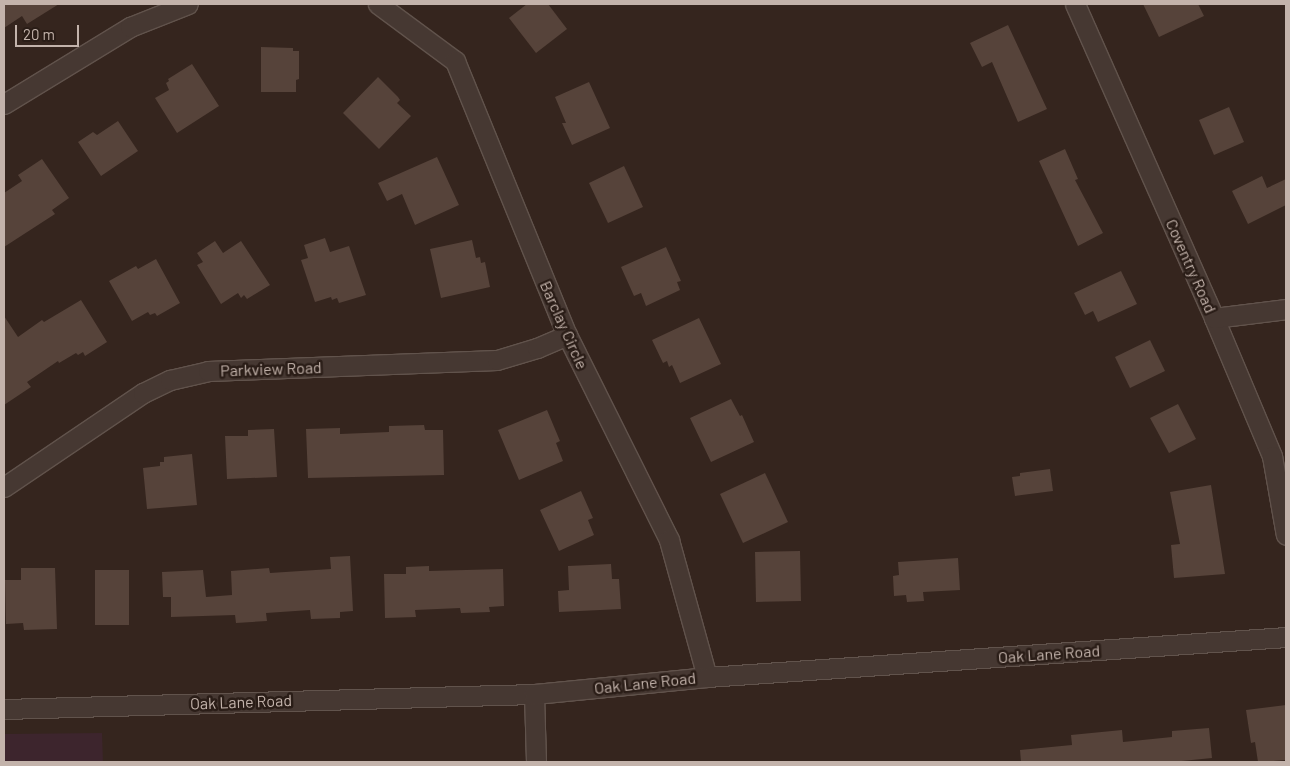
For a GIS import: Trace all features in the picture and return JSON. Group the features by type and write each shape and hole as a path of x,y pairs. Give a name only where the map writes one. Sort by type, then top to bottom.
{"street":[{"path":"4,104 130,27 188,4"},
{"name":"Barclay Circle","path":"378,4 455,60 566,335 669,540 707,677"},
{"name":"Coventry Road","path":"1075,4 1214,318 1272,456 1286,535"},
{"path":"1214,318 1286,309"},
{"name":"Parkview Road","path":"4,487 142,393 170,380 208,372 496,360 537,348 566,335"},
{"name":"Oak Lane Road","path":"4,709 534,694 707,677 1286,637"},
{"path":"534,694 536,762"}],"shaded area":[{"path":"102,733 103,762 4,762 4,734"}],"building":[{"path":"4,4 59,4 27,24 22,16 4,28"},
{"path":"527,4 548,4 567,29 536,53 509,18"},
{"path":"1143,4 1198,4 1204,16 1159,37"},
{"path":"1008,25 1047,109 1018,122 992,62 982,67 970,43"},
{"path":"261,47 293,48 293,51 299,51 299,79 296,80 296,92 261,92"},
{"path":"192,64 219,106 177,133 155,98 169,90 166,83 169,81 168,79"},
{"path":"378,77 398,97 400,100 397,103 411,116 379,149 343,113"},
{"path":"589,82 610,128 572,145 562,123 566,123 555,97"},
{"path":"1229,107 1244,142 1214,155 1199,120"},
{"path":"118,121 138,151 101,176 78,142 93,132 97,135"},
{"path":"1065,149 1078,179 1075,180 1103,233 1078,246 1039,161"},
{"path":"437,157 459,205 415,225 402,194 387,201 378,183"},
{"path":"42,159 69,198 52,210 55,214 4,247 4,193 22,181 18,175"},
{"path":"624,166 643,207 608,223 589,183"},
{"path":"1262,176 1267,188 1286,179 1286,205 1248,224 1232,191"},
{"path":"325,238 330,252 349,246 366,295 339,303 337,298 332,300 331,297 315,302 301,260 308,258 304,245"},
{"path":"472,240 476,258 480,257 481,263 485,262 490,287 441,298 430,249"},
{"path":"215,241 223,253 241,241 270,285 247,299 244,295 241,298 238,293 221,304 197,265 203,262 197,253"},
{"path":"666,247 681,281 677,282 680,290 646,306 641,293 634,296 621,267"},
{"path":"156,259 180,303 157,316 155,313 150,315 148,312 132,321 109,281 136,266 138,269"},
{"path":"1121,271 1137,304 1098,322 1093,311 1085,315 1074,293"},
{"path":"81,300 107,342 85,356 83,352 78,355 76,353 59,363 58,361 27,382 31,387 4,405 4,316 18,337 42,320 44,322"},
{"path":"699,318 721,364 680,383 672,365 669,367 667,361 663,363 652,340"},
{"path":"1150,340 1165,371 1130,388 1115,357"},
{"path":"731,399 740,416 742,415 754,442 711,462 690,418"},
{"path":"1178,404 1196,439 1169,453 1150,418"},
{"path":"547,410 560,441 556,443 563,461 519,480 498,430"},
{"path":"424,425 425,430 443,430 444,475 308,478 306,429 340,428 340,434 389,432 389,426"},
{"path":"274,429 277,477 227,479 225,436 248,436 248,430"},
{"path":"192,454 197,505 147,509 143,468 160,466 160,462 164,462 164,457"},
{"path":"1050,469 1053,491 1015,496 1012,477 1020,476 1020,473"},
{"path":"765,473 788,522 743,543 720,494"},
{"path":"1211,485 1225,574 1174,578 1171,545 1180,544 1170,492"},
{"path":"581,491 593,518 588,520 594,535 559,551 540,510"},
{"path":"800,551 801,601 756,602 755,552"},
{"path":"350,556 353,611 340,612 340,618 311,619 310,610 266,613 267,621 236,623 235,615 171,617 171,597 163,597 162,572 203,570 206,597 232,595 231,571 269,568 270,573 331,569 330,557"},
{"path":"958,558 960,590 923,592 924,601 907,602 906,595 894,596 893,576 899,575 898,562"},
{"path":"611,564 612,579 619,579 621,609 559,612 558,591 569,590 568,566"},
{"path":"429,566 429,571 503,569 504,606 489,607 490,612 461,613 460,608 415,610 416,617 385,618 384,574 406,574 406,567"},
{"path":"21,568 55,568 57,629 24,630 23,623 6,624 5,580 21,580"},
{"path":"95,570 129,570 129,625 95,625"},
{"path":"1286,705 1286,760 1258,762 1255,742 1251,743 1246,710"},
{"path":"1209,728 1212,758 1172,762 1021,762 1020,750 1072,745 1071,735 1122,730 1123,742 1172,737 1172,731"}]}
